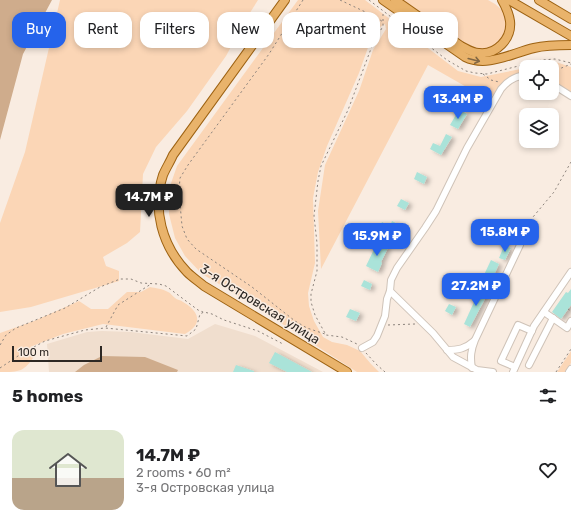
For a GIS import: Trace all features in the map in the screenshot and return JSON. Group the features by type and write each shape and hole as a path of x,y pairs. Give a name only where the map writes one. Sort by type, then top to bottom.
{"main road":[{"name":"3-я Островская улица","path":"285,0 173,155 164,173 159,190 158,206 160,222 168,247 188,273 204,286 347,372"},
{"path":"383,0 465,57 476,61 492,60 548,45 571,45"},
{"path":"395,0 471,52 485,53 493,51 500,46 510,31 510,22 507,9 502,0"},
{"path":"510,0 571,36"},
{"path":"539,0 571,18"}],"street":[{"path":"362,348 373,342 382,326 391,280 397,268 436,211 467,148 506,83 519,76"},
{"path":"559,88 571,96"},
{"path":"472,368 470,359 471,350 520,245"},
{"path":"532,331 518,325 501,361 514,370 532,331 571,272"},
{"path":"390,291 453,357 472,368 493,372"},
{"path":"544,312 566,328 571,321"},
{"path":"529,365 553,318"},
{"path":"447,350 458,350 468,347 475,340"}],"path":[{"path":"303,0 269,54 180,178 179,192 182,226 187,239 196,249 252,287 307,328 326,335 342,337 354,342 362,348 385,372"},
{"path":"340,0 376,16 383,22"},
{"path":"326,335 314,315 311,302 311,294 317,271 317,243 314,216 318,181 321,166 348,110 372,46 383,26 383,11"},
{"path":"559,69 571,64"},
{"path":"483,74 491,80 506,83"},
{"path":"520,245 533,217 554,192 571,162"},
{"path":"0,344 6,335 16,328 64,308 110,283 120,279 130,279 141,283 154,283 166,286 198,310 258,331 283,344"},
{"path":"105,328 120,303 133,297 148,285 154,283"},
{"path":"0,368 21,354 45,341 84,330 105,328 142,330 188,336 196,329 200,314 204,312"},
{"path":"382,326 422,323"},
{"path":"556,372 571,349"}],"shaded area":[{"path":"0,0 52,0 46,12 12,12 12,48 26,48 23,54 0,140"},
{"path":"60,0 258,0 250,12 217,12 217,48 230,48 187,111 156,147 143,174 140,232 127,243 103,257 106,266 119,271 119,281 31,307 0,312 0,223 25,152 49,48 66,48 66,12 57,12"},
{"path":"298,0 365,0 388,18 388,48 428,48 458,71 481,77 519,69 519,75 505,80 491,97 484,97 428,65 321,269 318,211 325,165 359,91 373,50 374,48 380,48 380,39 386,29 385,24 380,27 380,12 289,12"},
{"path":"401,0 488,0 495,4 505,14 506,29 500,41 495,45 484,50 470,48 458,40 458,12 418,12"},
{"path":"282,22 282,48 368,48 359,73 327,146 318,172 313,198 315,263 308,293 309,306 314,321 323,337 332,342 347,345 360,351 379,372 357,372 202,274 185,256 175,238 169,214 169,189 177,166 263,48 274,48 274,33"},
{"path":"559,63 571,67 571,94 559,87"},
{"path":"150,287 170,293 176,299 182,301 193,309 197,318 195,326 185,334 103,324 63,334 30,347 35,355 28,365 17,371 0,372 0,333 34,321 79,301 91,309 108,309 127,292 141,292"},
{"path":"215,324 255,336 323,372 49,372 47,344 87,332 131,332 188,339"},
{"path":"571,351 571,363 565,372 557,372"},
{"path":"102,356 145,357 178,370 177,372 75,372 84,365"}],"building":[{"path":"467,91 476,95 468,109 460,105"},
{"path":"462,111 467,114 458,129 450,125 457,113 460,115"},
{"path":"446,134 452,137 441,155 430,149 433,143 440,146"},
{"path":"417,172 427,177 424,184 414,179"},
{"path":"401,199 409,203 405,210 397,206"},
{"path":"392,221 398,224 391,239 385,236 387,232 379,228 382,222 390,226"},
{"path":"377,243 388,248 378,272 366,266"},
{"path":"504,246 511,248 505,260 499,258"},
{"path":"491,260 499,264 491,281 483,277"},
{"path":"364,280 372,284 370,290 361,286"},
{"path":"480,289 488,293 470,327 464,324"},
{"path":"571,289 571,305 561,319 552,312 566,292 568,293"},
{"path":"449,304 456,307 452,315 445,311"},
{"path":"350,309 360,313 356,321 346,317"},
{"path":"275,352 312,372 287,372 269,363"},
{"path":"236,365 254,371 254,372 233,372"}]}
